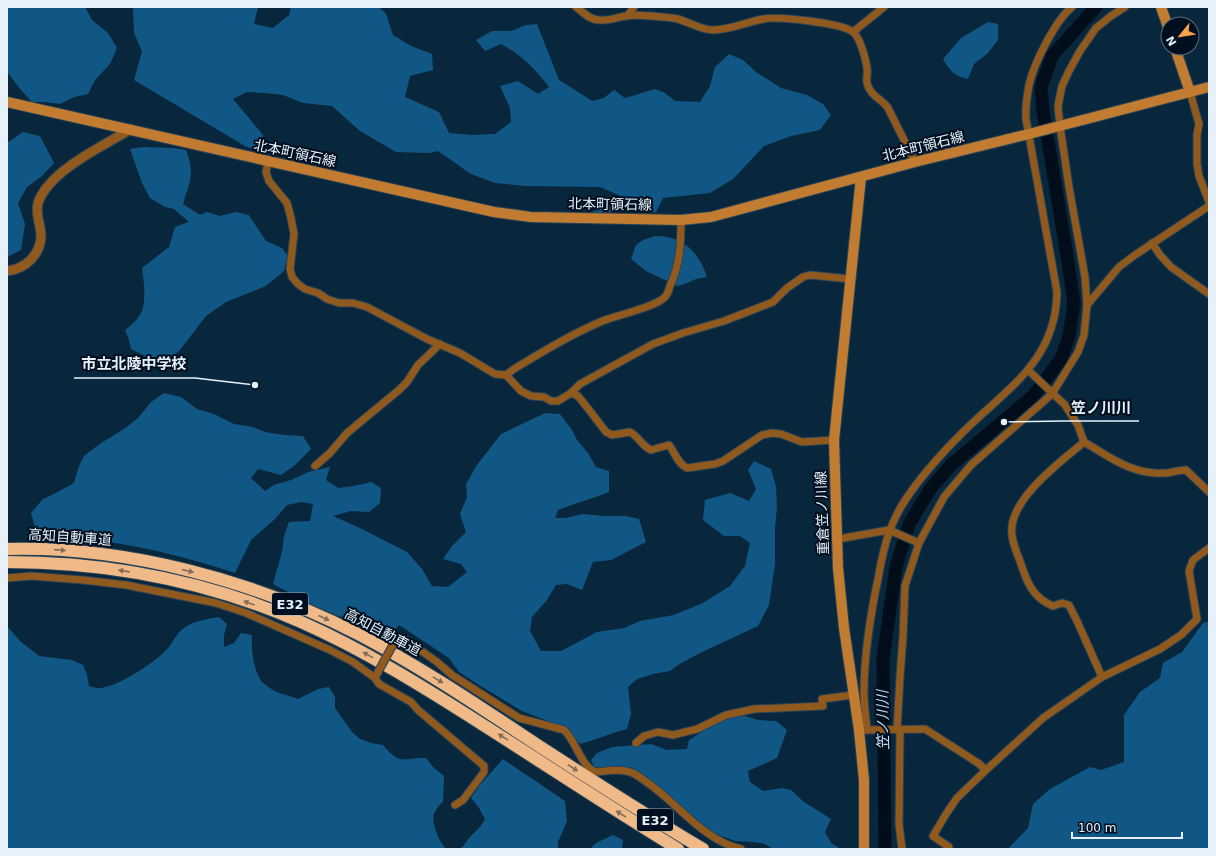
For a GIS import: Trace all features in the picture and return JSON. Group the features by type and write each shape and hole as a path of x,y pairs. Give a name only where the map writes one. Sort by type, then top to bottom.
{"highway":[{"path":"7,545 39,548"},
{"name":"高知自動車道","path":"7,549 39,548 91,552 143,560 197,573 250,589 304,609 357,634 409,662 461,694 587,792 678,849"},
{"name":"高知自動車道","path":"7,562 40,562 147,574 196,586 248,602 300,622 350,645 407,677 538,753 607,790 703,849"}],"main road":[{"path":"1178,56 1190,92"},
{"name":"北本町領石線","path":"7,102 494,212 531,217 681,220 711,218 915,162 1209,87"},
{"name":"重倉笠ノ川線","path":"861,177 834,440 838,568 844,628 853,695 866,730 864,849"}],"street":[{"path":"576,7 590,18 599,20 628,15 678,19 712,30 764,19 778,18 815,22 845,28 853,32 860,45 866,63 867,83 871,92 884,102 888,108 915,162"},
{"path":"628,15 634,7"},
{"path":"853,32 884,7"},
{"path":"986,770 978,763 925,729 866,730 864,695 870,616 883,548 907,497 938,458 962,433 1029,371 1041,353 1050,334 1056,309 1057,292 1025,109 1029,84 1050,36 1068,10 1072,7"},
{"path":"902,849 899,824 897,730 905,586 918,543 944,497 971,465 1049,391 1078,352 1084,335 1087,305 1084,277 1059,126 1058,106 1062,86 1068,71 1096,28 1125,7"},
{"path":"1190,92 1199,124 1197,136 1199,176 1209,202"},
{"path":"7,271 20,268 30,261 36,254 41,234 36,215 37,205 40,196 47,187 72,164 131,130"},
{"path":"268,162 266,172 270,181 287,203 291,218 294,234 290,269 292,277 298,284 305,289 318,293 327,299 367,306 427,339 460,353 495,374 506,374 578,332 648,306 666,296 673,279 679,256 681,243 681,220"},
{"path":"1087,305 1119,267 1152,243 1209,206"},
{"path":"1152,243 1171,267 1209,294"},
{"path":"506,374 521,391 531,396 544,397 551,401 558,401 580,384 653,344 683,333 724,321 773,302 787,288 803,277 810,275 850,279"},
{"path":"315,466 330,453 347,433 399,390 407,382 418,365 440,344"},
{"path":"1029,371 1065,405 1078,425 1084,442 1133,469 1144,472 1164,473 1186,470 1209,492"},
{"path":"571,392 578,396 606,432 612,435 630,432 638,436 648,449 651,450 669,445 678,460 687,468 715,464 723,461 762,435 772,433 781,434 802,442 834,440"},
{"path":"1084,442 1047,473 1023,500 1014,515 1012,535 1026,581 1033,592 1046,604 1053,606 1062,603 1069,605 1078,621 1102,677"},
{"path":"838,539 890,531 918,543"},
{"path":"948,849 949,846 933,836 957,798 986,770 1043,718 1102,677 1160,650 1181,635 1197,619 1189,571 1194,560 1209,548"},
{"path":"7,578 31,576 126,585 216,603 246,613 330,650 377,675"},
{"path":"455,805 462,800 484,772 484,766 418,710 411,702 379,684 377,675 394,643 398,639 406,640 452,675 519,718 564,730 569,734 591,770 595,772 626,771 632,773 658,790 701,828 717,839 741,849"},
{"path":"636,743 644,736 658,732 673,735 697,729 726,715 754,709 823,706 822,699 853,695"}],"shaded area":[{"path":"7,7 85,7 92,20 108,33 117,48 110,64 95,80 88,94 74,97 60,104 32,102 7,72"},
{"path":"133,7 258,7 254,24 273,28 289,15 291,7 379,7 386,14 393,35 411,46 432,54 433,70 410,76 405,97 439,112 449,133 472,135 495,134 511,122 510,108 500,86 518,81 538,94 549,87 539,74 515,52 501,44 485,51 476,40 492,31 511,31 526,25 537,24 559,80 592,101 604,98 614,90 625,98 655,89 665,93 675,101 700,102 710,86 715,67 729,54 743,60 756,72 781,88 807,95 823,104 831,115 820,130 791,136 764,146 733,179 710,193 663,198 656,212 629,210 589,213 628,199 600,187 525,186 495,183 471,174 438,151 429,153 396,152 360,131 332,106 303,103 283,95 247,92 233,99 263,135 259,151 245,146 134,80 142,51 134,33"},
{"path":"988,22 998,24 998,40 988,53 974,64 968,79 956,75 950,70 943,59 961,38"},
{"path":"23,132 40,136 54,163 42,176 27,187 18,203 25,224 21,250 7,257 7,143"},
{"path":"143,147 186,150 191,172 183,204 200,215 207,212 220,216 236,212 249,215 266,241 282,248 288,256 284,271 266,286 226,302 206,316 180,350 163,365 131,349 125,330 137,319 143,308 144,281 142,268 169,247 175,227 189,222 174,209 165,207 150,198 142,183 130,149"},
{"path":"655,236 682,242 699,260 707,277 696,279 677,286 646,271 631,259 636,245 643,240"},
{"path":"164,393 181,397 197,409 214,414 234,424 253,427 265,432 303,436 311,449 295,465 281,475 258,469 251,478 265,491 274,485 291,480 308,472 330,467 326,480 338,488 371,482 381,488 380,503 369,512 351,511 333,516 407,552 422,569 432,586 448,587 467,572 461,564 443,559 452,546 466,532 460,514 467,497 466,484 477,465 501,434 545,413 560,414 572,430 577,440 588,453 596,467 609,471 609,492 558,510 555,518 565,518 583,514 626,516 639,519 646,542 611,560 593,562 582,590 567,584 556,585 547,600 532,617 530,631 541,651 561,651 597,632 624,628 640,621 674,615 703,603 730,586 745,566 750,543 740,536 724,536 703,520 705,500 730,493 749,501 756,489 748,470 754,461 771,469 776,487 777,507 775,529 775,564 769,605 758,626 700,653 670,671 637,679 628,687 631,714 627,729 580,744 568,729 522,711 459,672 449,658 399,625 388,638 347,618 312,605 273,584 282,552 284,536 289,522 310,521 313,504 301,502 287,505 276,518 251,540 235,573 190,559 145,548 65,537 36,530 31,513 43,499 74,483 79,466 84,456 138,418 151,402"},
{"path":"219,617 227,624 224,635 224,647 234,643 241,633 252,635 254,663 261,681 267,686 277,692 298,699 318,689 329,687 335,697 335,708 352,732 360,739 383,745 389,752 399,759 426,758 433,767 444,776 443,802 437,809 433,818 439,838 444,847 447,849 7,849 7,626 20,641 39,656 72,660 83,665 89,686 100,688 118,683 147,666 164,653 179,632 184,628 201,621"},
{"path":"1209,621 1209,849 1008,849 1028,828 1033,804 1050,789 1090,767 1101,770 1124,762 1124,715 1140,692 1160,678 1163,663 1182,652 1203,623"},
{"path":"736,713 758,720 776,721 787,730 777,758 748,771 750,782 763,791 782,788 791,790 804,802 831,819 825,832 831,843 841,849 773,849 765,844 735,841 716,834 698,824 630,767 594,767 591,760 597,753 612,747 651,744 667,750 687,749 689,740 718,720"},
{"path":"503,759 565,801 567,821 558,842 558,849 459,849 482,825 485,819 471,798 480,785"},
{"path":"613,835 623,840 622,849 590,849 596,843"}],"waterway":[{"name":"笠ノ川川","path":"885,849 883,659 896,567 909,524 931,488 951,465 1034,395 1061,359 1069,336 1074,303 1043,111 1041,87 1052,56 1096,7"}],"place":[{"name":"市立北陵中学校","path":"255,385"},
{"name":"笠ノ川川","path":"1004,422"}]}
